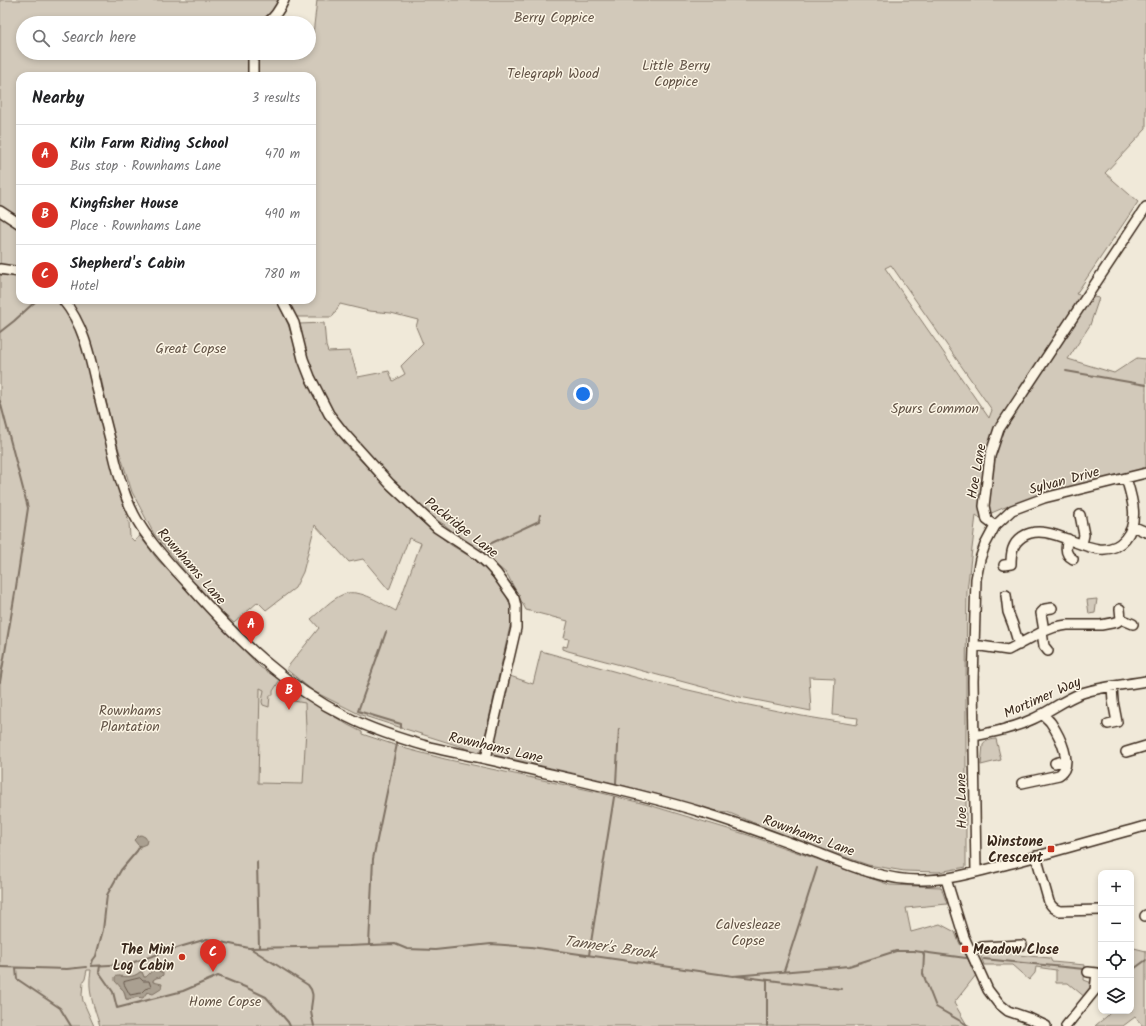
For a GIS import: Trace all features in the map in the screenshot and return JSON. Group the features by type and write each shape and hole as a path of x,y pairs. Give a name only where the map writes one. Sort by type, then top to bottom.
{"street":[{"path":"274,16 284,0"},
{"path":"252,72 253,60"},
{"name":"Hoe Lane","path":"976,872 973,686 976,579 980,559 985,545 995,526 987,520 984,506 990,456 999,429 1146,207"},
{"path":"0,211 16,221"},
{"path":"0,269 16,271"},
{"name":"Rownhams Lane","path":"66,304 77,321 85,340 117,469 125,496 134,516 154,545 218,617 244,643 275,670 303,691 332,709 394,736 430,747 619,789 674,804 736,823 854,867 881,875 912,880 946,879 1145,829"},
{"name":"Packridge Lane","path":"284,304 294,323 303,359 310,377 329,414 343,432 390,484 431,523 478,555 488,564 514,598 516,606 516,628 486,759"},
{"name":"Sylvan Drive","path":"995,526 1012,510 1044,498 1146,473"},
{"path":"1011,564 1011,555 1014,544 1025,535 1032,533 1043,532 1098,549 1112,548 1122,542 1130,532 1133,519 1133,503 1126,478"},
{"path":"1080,515 1084,535 1082,544"},
{"path":"1132,526 1146,532"},
{"path":"1067,558 1066,549 1068,539"},
{"path":"1006,595 1008,612 1015,617 1019,645"},
{"path":"1048,651 1044,646 1041,613 1045,609 1052,608"},
{"path":"1120,609 1121,619"},
{"path":"974,645 1008,650 1043,632 1067,625 1101,625 1117,622 1121,619"},
{"path":"1121,619 1133,624"},
{"name":"Mortimer Way","path":"974,736 996,732 1020,725 1073,697 1103,687 1112,687 1146,681"},
{"path":"1108,724 1117,722 1112,687"},
{"path":"1022,783 1059,775 1064,770 1066,760 1061,744 1050,722 1042,714"},
{"path":"1126,752 1146,746"},
{"path":"1055,763 1066,760"},
{"path":"1036,856 1049,902 1053,908 1060,911 1098,910"},
{"path":"946,879 964,937 988,990 998,1003 1008,1011 1046,1026"},
{"path":"971,952 982,947 1022,945"},
{"path":"1066,1026 1095,990 1097,973 1088,972"}],"shaded area":[{"path":"260,667 305,698 306,728 303,784 258,783"}],"green space":[{"path":"0,0 280,0 267,16 16,16 16,60 249,60 248,72 16,72 16,217 0,207"},
{"path":"317,0 1146,0 1146,129 1105,173 1138,202 1076,294 1099,298 1090,325 1068,359 1114,373 1137,358 1146,359 1146,469 1039,495 980,518 976,515 967,591 966,867 939,872 904,871 868,865 794,839 727,812 708,809 661,795 494,755 493,748 510,676 533,684 541,651 649,681 739,703 802,716 857,725 858,718 833,715 835,678 809,677 811,711 740,697 563,649 563,646 567,647 569,639 564,638 568,621 526,610 507,574 473,545 430,516 379,467 339,420 324,398 306,355 299,324 324,323 328,352 350,351 358,377 389,371 393,381 405,374 401,366 423,344 416,327 418,320 391,313 369,311 340,304 332,317 297,317 294,315 289,304 316,304 316,72 256,72 259,60 316,60 315,16","holes":["891,265 992,410 989,418 885,268"]},
{"path":"0,214 16,226 16,267 0,266"},
{"path":"0,275 16,277 16,304 61,304 80,337 117,486 129,522 130,537 134,541 140,536 157,559 260,667 280,680 273,691 273,695 270,695 269,707 263,705 264,690 260,688 258,783 303,784 306,728 305,703 282,699 279,697 279,691 284,683 324,710 362,732 362,734 407,749 649,805 748,835 890,885 941,887 947,904 906,908 911,932 940,924 955,932 976,975 954,1003 968,1026 100,1026 93,1005 90,985 91,970 87,970 83,982 82,995 83,1001 94,1026 0,1026","holes":["152,971 156,978 153,979 153,982 156,983 151,993 148,992 132,999 126,999 124,991 120,987 119,976 130,977 142,972 144,977 146,977"]},
{"name":"Great Copse","path":"69,304 279,304 288,324 310,389 325,417 346,445 421,521 451,545 474,559 488,572 505,592 511,607 511,622 482,749 478,752 361,715 313,691 286,669 319,628 311,619 339,596 357,593 378,601 396,611 421,543 409,538 389,590 363,559 349,562 315,525 303,572 295,588 266,610 258,602 234,623 210,602 154,534 132,492 112,428 101,378 86,328"},
{"path":"1097,599 1095,613 1089,614 1087,600"},
{"path":"996,739 1001,760 981,765 984,743"},
{"path":"1134,948 1146,951 1146,1026 1143,1026 1135,1017 1123,1026 1095,1026 1109,1014 1134,1014"},
{"path":"989,950 1007,950 1018,955 1050,958 1052,962 1085,965 1084,980 1092,983 1093,986 1086,998 1068,983 1056,983 1056,970 1036,967 1035,973 1029,980 1012,965 984,965 981,956"}],"water":[{"path":"141,835 147,840 146,844 141,846 134,840"},
{"path":"154,969 163,973 161,977 153,980 153,982 162,984 161,989 153,994 147,992 143,998 136,997 126,999 124,991 115,981 115,977 132,976 142,972 144,977 146,977"}],"waterway":[{"path":"0,332 33,304"},
{"path":"1066,371 1146,385"},
{"path":"0,401 28,508 0,682"},
{"path":"481,548 539,521 540,515"},
{"path":"386,632 358,711 401,724 401,728"},
{"path":"616,783 619,729"},
{"path":"369,945 373,859 397,744"},
{"path":"589,955 614,797"},
{"name":"Tanner's Brook","path":"140,846 121,870 107,895 103,930 96,956 91,966 128,964 207,939 249,948 395,944 407,949 435,950 491,944 531,947 733,976 849,966 896,951 914,951 966,958"},
{"path":"257,862 259,948"},
{"path":"784,971 817,868"},
{"path":"250,948 308,985 312,991 311,1012 314,1026"},
{"path":"923,953 923,974 936,1007 969,1026"},
{"path":"984,959 1084,969"},
{"path":"1134,969 1146,960"},
{"path":"100,966 99,972 113,992 117,1008 183,991 218,976 266,997 290,1026"},
{"path":"0,967 67,969 86,967"},
{"path":"16,968 17,979 60,1008 71,1026"},
{"path":"737,976 841,989"},
{"path":"767,980 767,1026"}],"place":[{"name":"Kiln Farm Riding School","path":"251,644"},
{"name":"Kingfisher House","path":"289,710"},
{"name":"Winstone Crescent","path":"1051,849"},
{"name":"Meadow Close","path":"965,949"},
{"name":"The Mini Log Cabin","path":"182,957"},
{"name":"Shepherd's Cabin","path":"213,972"}],"park label":[{"name":"Berry Coppice","path":"554,17"},
{"name":"Telegraph Wood","path":"553,73"},
{"name":"Little Berry Coppice","path":"676,74"},
{"name":"Spurs Common","path":"935,408"},
{"name":"Rownhams Plantation","path":"130,718"},
{"name":"Calvesleaze Copse","path":"748,932"},
{"name":"Home Copse","path":"225,1001"}]}
